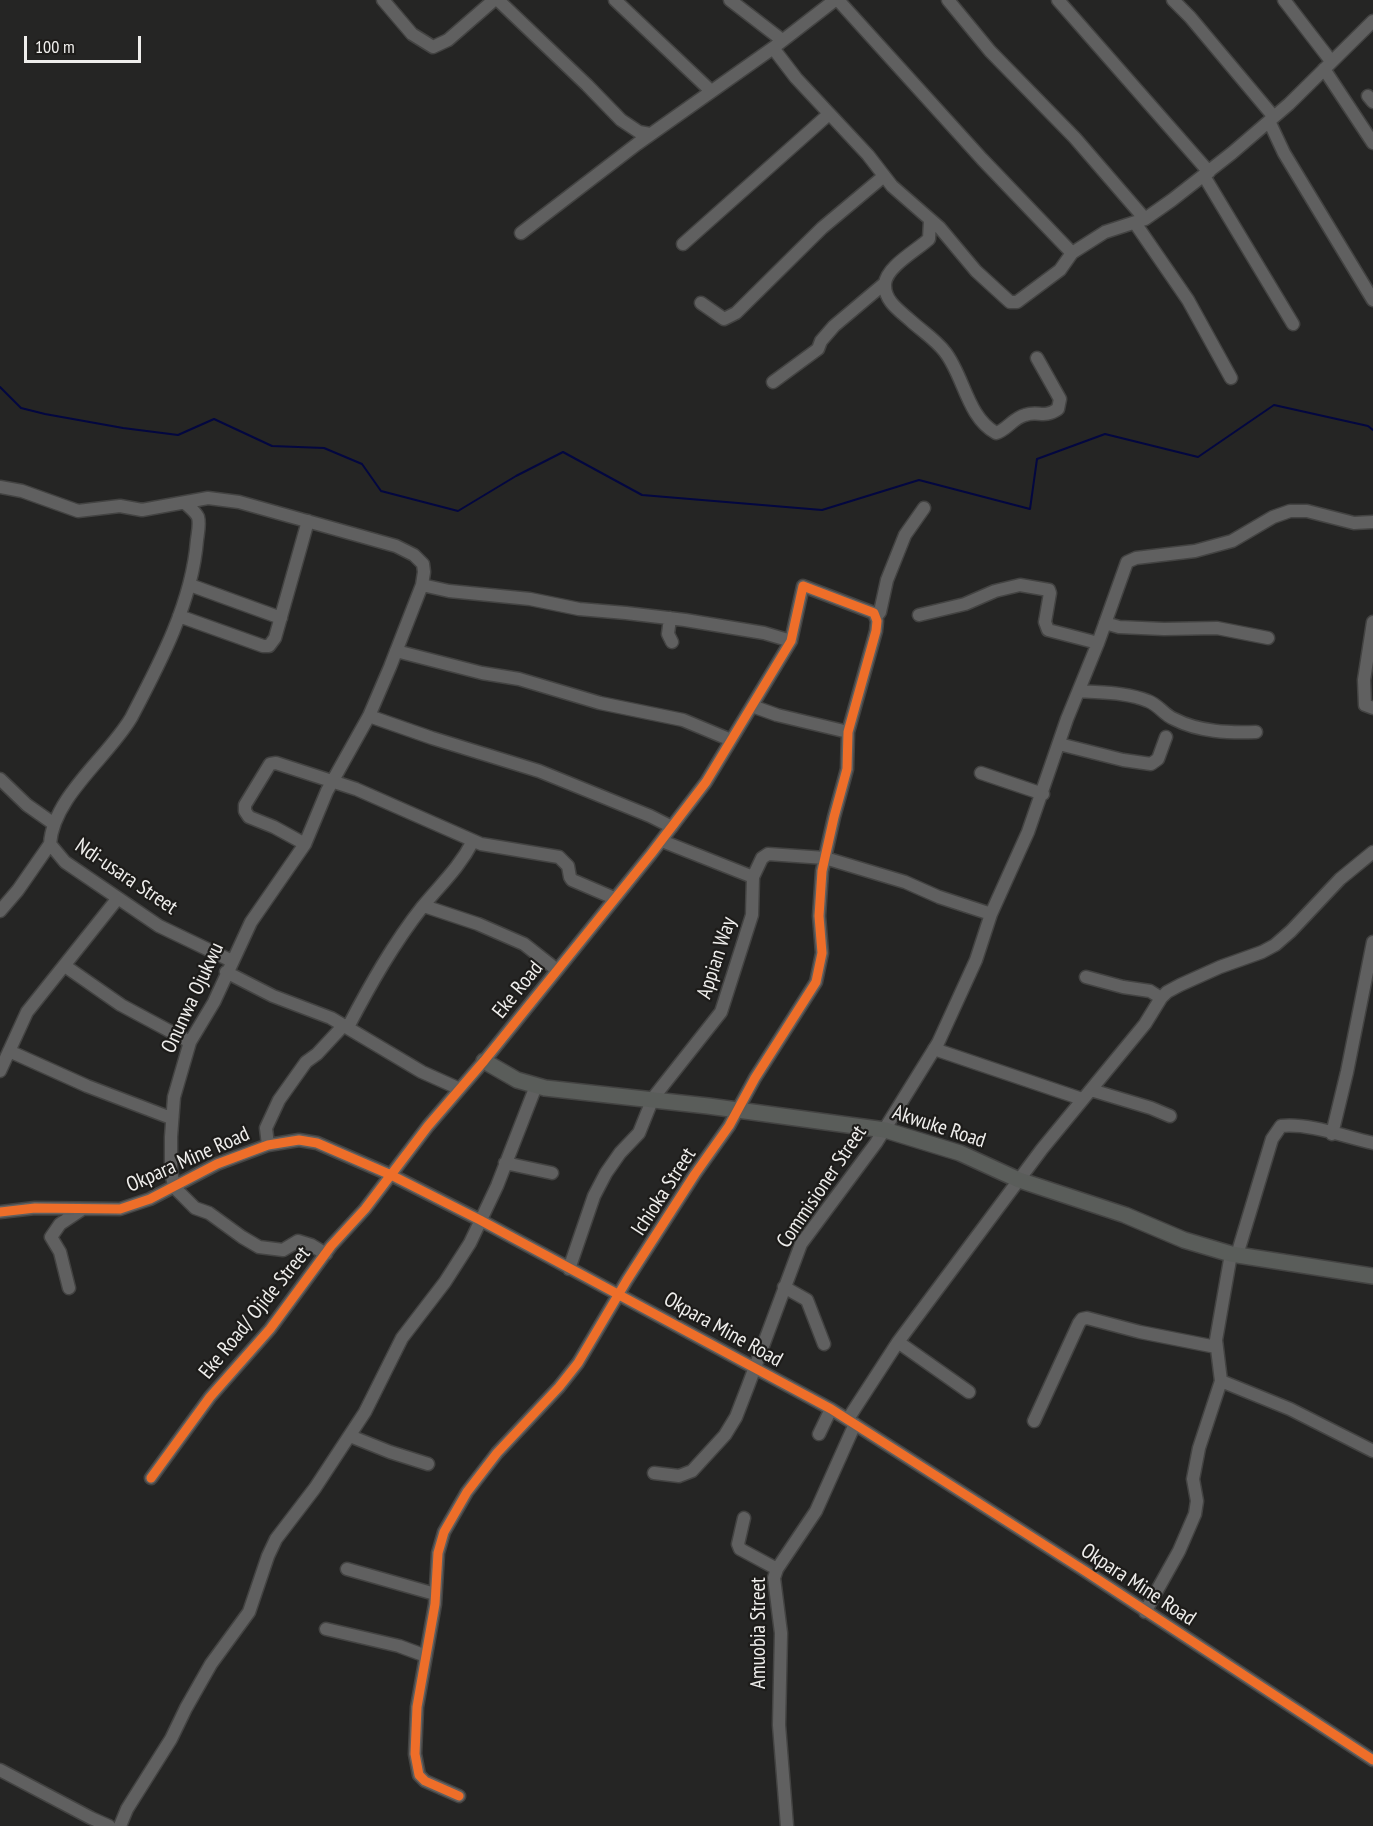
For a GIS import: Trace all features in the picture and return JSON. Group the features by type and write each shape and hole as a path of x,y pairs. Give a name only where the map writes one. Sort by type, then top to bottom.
{"main road":[{"name":"Akwuke Road","path":"484,1061 518,1080 536,1086 885,1130 968,1156 1019,1180 1125,1215 1184,1240 1234,1255 1373,1276"}],"street":[{"path":"382,0 412,34 433,46 448,40 496,0 621,120 639,132 650,134"},
{"path":"615,0 711,91"},
{"path":"730,0 778,44 829,114 868,155 892,186 940,228 1010,308 1060,270 1072,253 1105,232 1140,221 1206,174 1271,119 1373,21"},
{"path":"521,233 650,134 837,0 982,159 1072,253"},
{"path":"948,0 990,51 1075,138 1140,221 1188,300 1231,378"},
{"path":"1058,0 1206,174 1293,324"},
{"path":"1173,0 1190,17 1271,119 1284,153 1373,300"},
{"path":"1284,0 1327,65 1373,143"},
{"path":"683,244 829,114"},
{"path":"700,303 724,319 735,313 849,203 884,176"},
{"path":"772,382 818,350 821,340 834,326 885,283 897,265 929,238 930,221"},
{"path":"885,283 890,301 944,351 978,415 990,430 996,433 1001,432 1018,417 1027,414 1049,415 1058,410 1060,399 1037,358"},
{"path":"0,487 22,491 78,511 120,506 142,510 185,503 200,498 218,498 239,502 384,542 414,555 424,568 422,585 449,591 530,599 579,609 670,618 764,633 791,641"},
{"path":"54,824 82,780 127,726 179,616 190,585 199,522 195,513 185,503"},
{"name":"Ichioka Street","path":"459,1796 424,1781 419,1775 416,1754 417,1707 441,1543 456,1508 497,1453 573,1370 599,1330 619,1293 739,1110 755,1078 816,982 822,953 819,906 825,858 847,769 848,732 876,631 877,616 880,612 887,580 905,536 924,508"},
{"name":"Commisioner Street","path":"654,1473 679,1476 692,1471 725,1435 736,1417 801,1244 885,1130 934,1049 976,960 991,914 1043,794 1059,744 1127,562 1136,558 1195,551 1232,541 1273,517 1290,511 1316,512 1354,523 1373,522"},
{"path":"179,616 267,646 275,638 308,521"},
{"path":"190,585 281,618"},
{"name":"Onunwa Ojukwu","path":"174,1187 171,1170 171,1118 177,1081 190,1042 214,1002 226,972 257,912 305,844 332,782 369,716 422,585"},
{"path":"919,615 965,604 995,591 1020,585 1034,586 1050,591 1045,622 1048,630 1098,643"},
{"name":"Eke Road","path":"391,1175 428,1126 484,1061 662,841 706,782 791,641 803,586 868,610 877,616"},
{"path":"670,618 668,634 672,642"},
{"path":"1373,622 1364,680 1365,705 1373,708"},
{"path":"1106,623 1119,627 1164,630 1217,628 1268,638"},
{"path":"396,651 475,672 519,680 590,700 683,720 731,740"},
{"path":"1079,691 1139,698 1157,705 1172,718 1202,728 1221,732 1256,732"},
{"path":"752,706 777,716 848,732"},
{"path":"369,716 539,771 672,827"},
{"path":"1059,744 1123,760 1151,764 1158,759 1166,736"},
{"path":"305,844 274,827 249,817 244,806 270,764 276,763 369,794 473,841 562,859 568,866 572,880 614,898"},
{"path":"981,773 1043,794"},
{"name":"Ndi-usara Street","path":"0,779 27,805 54,824 50,844 65,862 159,926 232,961"},
{"path":"268,1145 266,1128 279,1100 306,1062 346,1026 391,951 424,906 452,875 473,841"},
{"path":"662,841 753,877 762,858 768,854 825,858 904,882 939,897 991,914"},
{"path":"0,911 18,890 50,844"},
{"path":"1086,977 1123,987 1150,991 1161,998 1180,985 1275,945 1340,879 1373,852"},
{"name":"Appian Way","path":"569,1269 594,1196 613,1162 639,1133 652,1100 721,1012 752,915 753,877"},
{"path":"0,1071 27,1012 118,898"},
{"path":"424,906 478,924 524,944 557,970"},
{"path":"1332,1134 1373,942"},
{"path":"64,966 121,1005 190,1042"},
{"path":"226,972 273,996 346,1026 412,1066 460,1089"},
{"name":"Amuobia Street","path":"787,1826 779,1725 781,1654 774,1578 777,1569 816,1511 851,1422 898,1342 1019,1180 1145,1024 1161,998"},
{"path":"934,1049 1086,1095 1151,1108 1170,1116"},
{"path":"9,1051 87,1086 171,1118"},
{"path":"120,1826 127,1809 171,1739 211,1664 249,1612 276,1539 315,1488 350,1436 365,1412 396,1348 470,1244 536,1086"},
{"path":"1145,1612 1179,1551 1195,1514 1197,1501 1193,1479 1221,1381 1216,1347 1234,1255 1272,1138 1281,1126 1291,1125 1373,1143"},
{"name":"Okpara Mine Road","path":"0,1212 35,1208 81,1210 126,1208 174,1187 210,1167 268,1145 291,1140 312,1141 391,1175 480,1220 831,1408 1373,1760"},
{"path":"505,1163 552,1173"},
{"name":"Eke Road/ Ojide Street","path":"151,1478 210,1397 270,1329 326,1254 391,1175"},
{"path":"174,1187 195,1208 209,1213 242,1237 259,1246 283,1250 298,1241 311,1245 326,1254"},
{"path":"69,1288 60,1252 51,1237 60,1224 81,1210"},
{"path":"784,1287 807,1300 824,1344"},
{"path":"1034,1421 1079,1323 1083,1319 1088,1318 1140,1332 1216,1347"},
{"path":"898,1342 969,1392"},
{"path":"1221,1381 1290,1409 1373,1451"},
{"path":"819,1434 831,1408"},
{"path":"350,1436 428,1464"},
{"path":"744,1518 738,1539 740,1549 777,1569"},
{"path":"346,1569 435,1594"},
{"path":"326,1629 399,1646 426,1656"},
{"path":"0,1770 109,1826"}],"waterway":[{"path":"0,387 21,408 45,414 178,435 214,419 272,446 324,448 362,464 381,491 458,511 516,476 563,452 642,495 822,510 919,480 1030,509 1037,459 1105,434 1198,457 1274,405 1368,426 1373,430"}],"cycle path":[{"path":"151,1478 210,1397 270,1329 331,1246 365,1209 428,1126 484,1061 706,782 791,641 803,586 874,613 877,621 876,631 848,732 847,769 822,871 819,916 822,953 816,982 755,1078 729,1126 695,1174 627,1280 578,1363 559,1387 497,1453 467,1492 444,1532 438,1553 435,1604 417,1707 415,1754 419,1775 425,1781 459,1796"},
{"path":"0,1212 35,1208 120,1209 150,1199 217,1164 268,1145 299,1140 317,1143 391,1175 480,1220 831,1409 1085,1571 1373,1760"}]}
